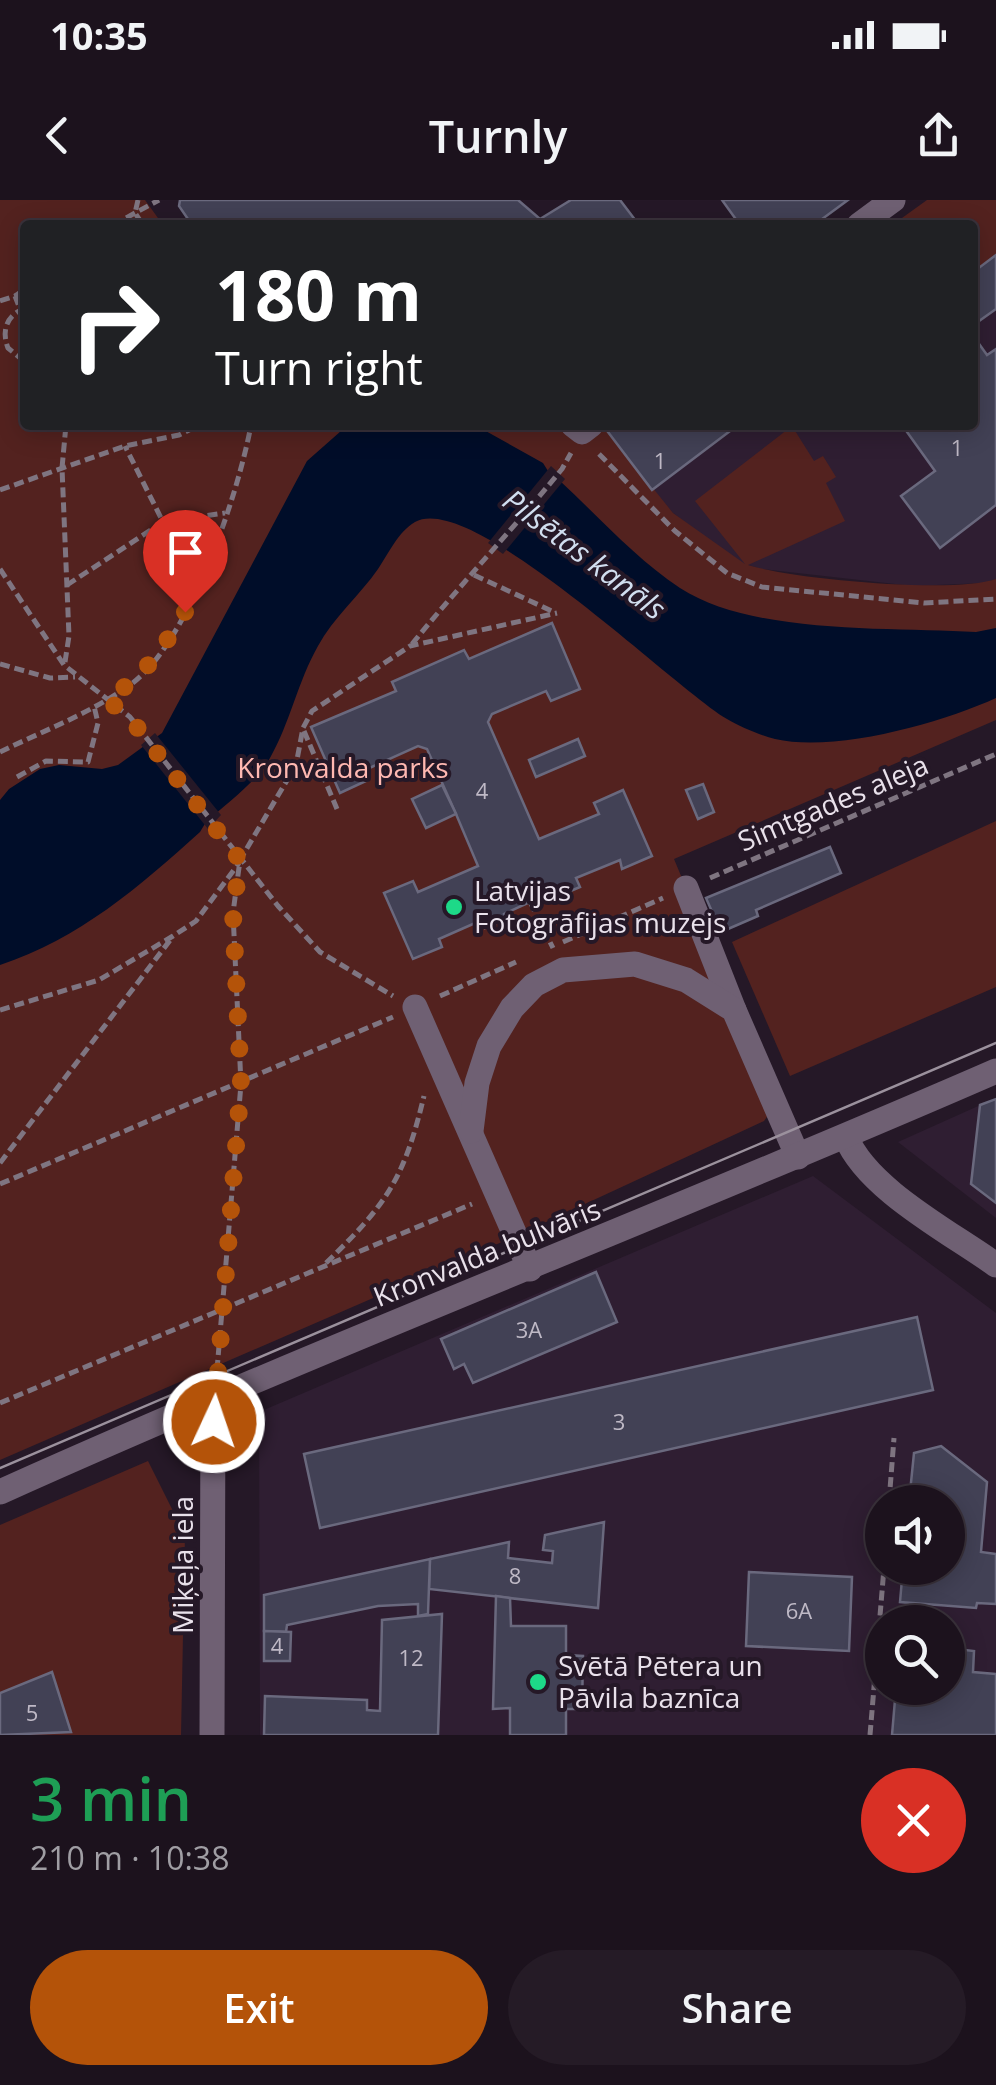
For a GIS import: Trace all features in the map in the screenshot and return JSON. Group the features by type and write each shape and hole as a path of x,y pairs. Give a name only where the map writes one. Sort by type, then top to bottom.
{"street":[{"path":"866,220 893,200"},
{"path":"686,888 798,1157"},
{"path":"471,1131 477,1083 490,1046 512,1008 534,985 563,970 635,964 686,980 734,1010"},
{"path":"415,1007 530,1270"},
{"name":"Kronvalda bulvāris","path":"0,1492 213,1396 530,1270 996,1071"},
{"path":"846,1136 862,1166 880,1182 996,1265"},
{"name":"Miķeļa iela","path":"212,1735 213,1396"}],"path":[{"path":"138,200 135,213 140,220"},
{"path":"122,220 159,200"},
{"path":"0,301 20,292"},
{"path":"15,296 20,304"},
{"path":"20,311 8,322 4,340 20,359"},
{"path":"64,665 69,636 62,468 66,430"},
{"path":"0,490 125,446 189,430"},
{"path":"0,752 131,685 154,662 185,612 244,465 250,430"},
{"path":"0,1010 99,980 196,920 240,860 296,765 303,728 312,711 410,646 562,470 581,430"},
{"path":"584,430 596,452 675,532 726,573 762,587 924,603 996,599"},
{"path":"125,446 163,522"},
{"path":"66,584 163,522 226,512"},
{"path":"0,569 64,665 130,718 240,860 320,952 415,1007"},
{"path":"410,646 557,613 472,574"},
{"path":"0,664 50,678 75,677"},
{"path":"17,777 46,760 88,762 98,723 94,706"},
{"path":"303,728 336,809"},
{"name":"Simtgades aleja","path":"686,888 996,754"},
{"path":"213,1396 241,1084 233,913 240,860"},
{"path":"530,902 552,947"},
{"path":"0,1163 173,936"},
{"path":"0,1184 415,1007"},
{"path":"324,1265 367,1223 399,1178 414,1138 426,1085"},
{"path":"0,1402 224,1305 498,1194"},
{"path":"890,1485 894,1438"},
{"path":"870,1735 883,1585"}],"shaded area":[{"path":"996,255 996,579 913,586 761,569 736,561 673,513 652,490 731,430 978,430 978,269"},
{"path":"996,1098 996,1218 898,1142"},
{"path":"813,1176 996,1313 996,1735 260,1735 259,1412"}],"green space":[{"name":"Kronvalda parks","path":"0,200 145,200 159,220 20,220 20,430 606,430 673,513 745,564 695,501 787,430 795,430 814,461 823,456 836,477 826,483 845,521 748,565 873,583 946,585 996,579 996,720 674,859 776,1104 764,1121 516,1236 0,1460"},
{"path":"927,200 996,200 996,255 978,269 978,220 902,218"},
{"path":"996,821 996,987 790,1076 732,942"},
{"path":"148,1461 185,1535 181,1735 0,1735 0,1525"}],"water":[{"name":"Pilsētas kanāls","path":"484,430 543,463 553,479 559,480 648,564 680,588 745,614 823,626 976,632 996,628 996,698 918,726 857,739 799,742 769,737 727,719 572,596 480,535 443,520 415,522 399,537 371,579 324,636 277,745 257,775 200,832 107,909 56,941 0,965 0,800 9,789 40,769 59,765 102,769 118,765 162,733 307,461 341,431"}],"pier":[{"path":"551,466 565,479 503,554 488,543"},
{"path":"155,733 221,815 208,829 141,745"}],"building":[{"path":"180,200 518,200 540,219 571,200 620,200 635,220 189,220 179,206"},
{"path":"722,200 848,200 821,220 736,220"},
{"path":"996,255 996,309 978,322 978,268"},
{"path":"978,342 987,355 996,349 996,505 940,548 901,496 935,471 906,430 978,430"},
{"path":"611,430 731,430 652,490 608,432"},
{"path":"552,623 580,689 551,701 546,691 492,714 488,722 539,839 599,814 594,803 623,790 652,856 622,869 620,860 576,878 580,887 559,896 556,890 504,914 505,919 485,928 482,920 439,939 442,947 413,959 384,893 413,881 418,892 478,866 456,814 427,749 418,746 365,770 368,780 340,793 311,727 396,691 392,682 464,650 469,659"},
{"path":"578,739 585,756 536,777 529,760"},
{"path":"703,784 714,812 698,819 686,790"},
{"path":"442,785 456,814 426,828 412,799"},
{"path":"830,847 841,873 756,910 758,916 721,932 706,898"},
{"path":"996,1099 996,1203 971,1184 980,1105"},
{"path":"596,1272 617,1322 473,1383 464,1364 454,1369 441,1339"},
{"path":"917,1317 933,1390 320,1528 304,1454"},
{"path":"941,1446 987,1482 981,1552 996,1554 996,1604 977,1603 976,1608 900,1602 902,1585 965,1585 965,1485 911,1485 914,1453"},
{"path":"604,1522 598,1608 429,1589 430,1559 509,1542 508,1558 552,1563 553,1551 543,1550 545,1535"},
{"path":"430,1559 428,1614 418,1616 418,1604 378,1606 287,1625 286,1632 264,1631 264,1595"},
{"path":"749,1572 852,1577 849,1651 746,1646"},
{"name":"Svētā Pētera un Pāvila baznīca","path":"496,1596 510,1598 511,1626 566,1626 566,1655 583,1656 582,1709 566,1709 566,1735 510,1735 510,1708 493,1709"},
{"path":"442,1614 438,1735 264,1735 265,1696 367,1700 367,1710 380,1711 382,1620"},
{"path":"264,1631 291,1632 290,1661 264,1661"},
{"path":"965,1650 974,1651 973,1672 996,1674 996,1735 892,1735 895,1705 965,1705"},
{"path":"52,1672 71,1732 0,1735 0,1693"}],"tram line":[{"path":"0,1468 996,1043"}],"place":[{"name":"Latvijas Fotogrāfijas muzejs","path":"454,907"},
{"name":"Svētā Pētera un Pāvila baznīca","path":"538,1682"}],"route":[{"path":"185,612 154,662 131,685 106,699 130,718 240,860 233,913 241,1084 228,1276 214,1384 214,1422"}]}
